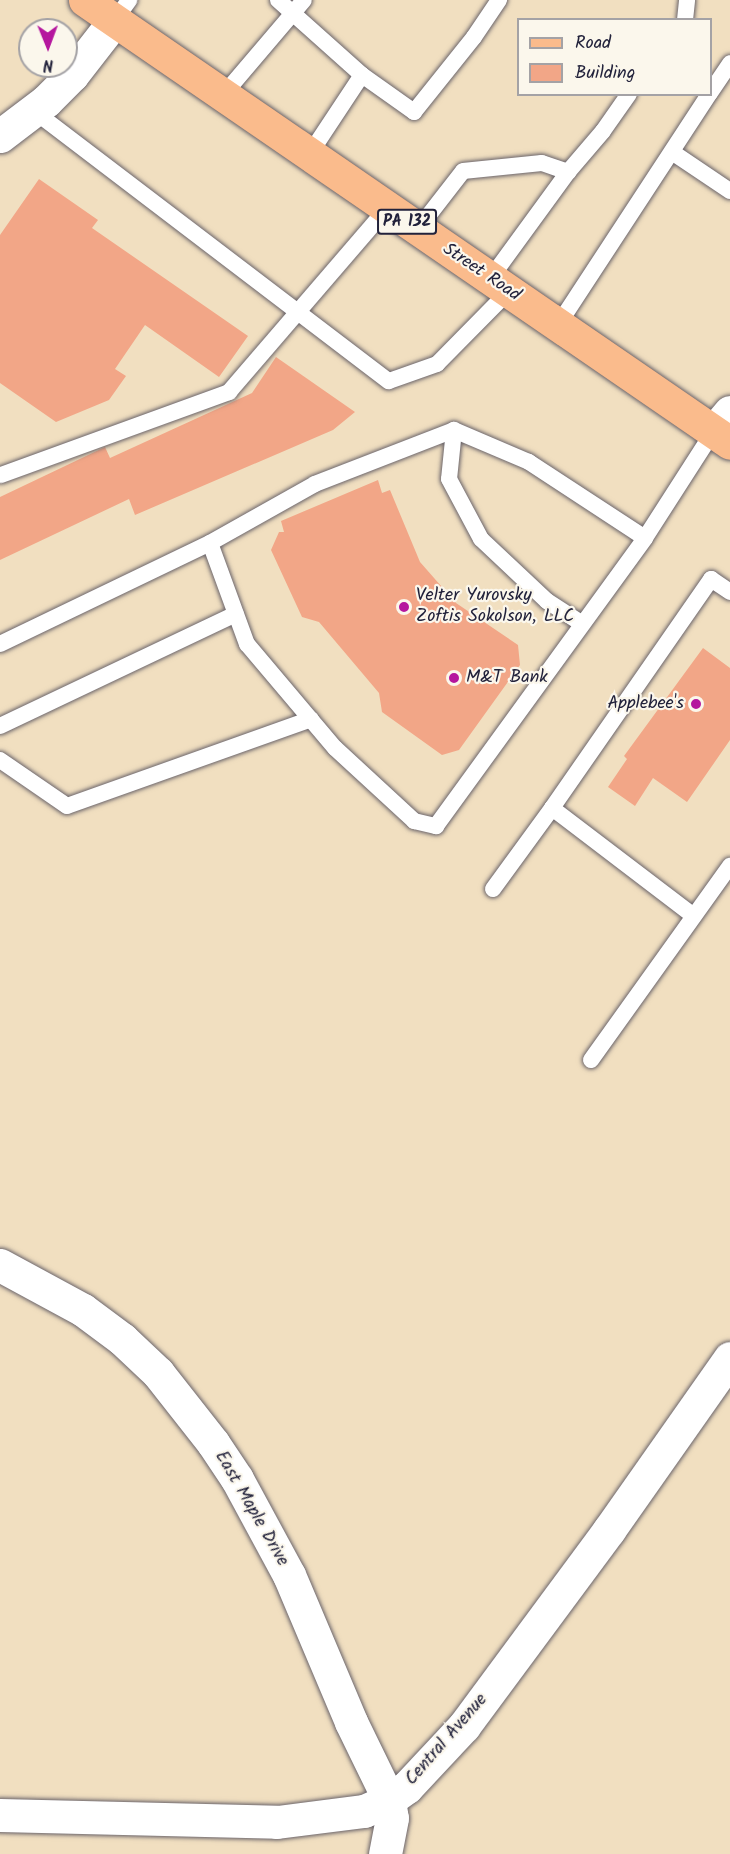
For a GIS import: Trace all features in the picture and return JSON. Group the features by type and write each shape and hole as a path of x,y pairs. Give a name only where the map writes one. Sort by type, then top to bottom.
{"main road":[{"name":"Street Road","path":"84,0 121,11 224,94 309,155 558,325 724,429"}],"street":[{"path":"0,136 34,111 72,75 121,11"},
{"name":"East Maple Drive","path":"0,1265 83,1310 122,1339 158,1373 213,1443 237,1479 289,1575 351,1722 389,1800"},
{"name":"Central Avenue","path":"0,1815 128,1816 277,1822 364,1811 389,1800 407,1787 464,1726 609,1530 730,1358"},
{"path":"386,1854 392,1818 389,1800"}],"lane":[{"path":"278,0 299,6 362,75 414,112 474,37 499,0"},
{"path":"685,18 687,0"},
{"path":"224,94 299,6"},
{"path":"712,91 730,63"},
{"path":"309,155 362,75"},
{"path":"34,111 389,381 437,364 499,285 568,172 603,131 628,96"},
{"path":"558,325 709,96"},
{"path":"672,152 730,191"},
{"path":"418,229 463,171 542,163 568,172"},
{"path":"1,475 230,392 387,208"},
{"path":"210,543 247,644 335,748 414,821 436,826 581,623 724,429"},
{"path":"0,644 210,543 315,484 454,430 529,462 645,538"},
{"path":"454,430 449,479 481,539 547,601 581,623"},
{"path":"493,889 711,579 730,592"},
{"path":"0,726 236,614"},
{"path":"0,759 67,806 311,719"},
{"path":"552,808 694,915"},
{"path":"591,1060 730,866"}],"building":[{"path":"39,179 98,220 92,228 248,336 219,377 145,325 115,369 126,376 109,400 56,422 0,383 0,235"},
{"path":"276,357 355,412 333,430 135,515 129,499 0,560 0,497 105,447 110,458 252,393"},
{"path":"378,480 382,493 390,490 420,562 456,603 518,645 520,665 459,750 442,755 382,712 379,693 319,622 302,617 271,550 279,532 284,532 281,521"},
{"name":"Applebee's","path":"703,648 730,668 730,740 687,802 653,778 635,806 608,787 627,759 624,756"}],"place":[{"name":"Velter Yurovsky Zoftis Sokolson, LLC","path":"404,607"},
{"name":"M&T Bank","path":"454,678"},
{"name":"Applebee's","path":"696,704"}]}
